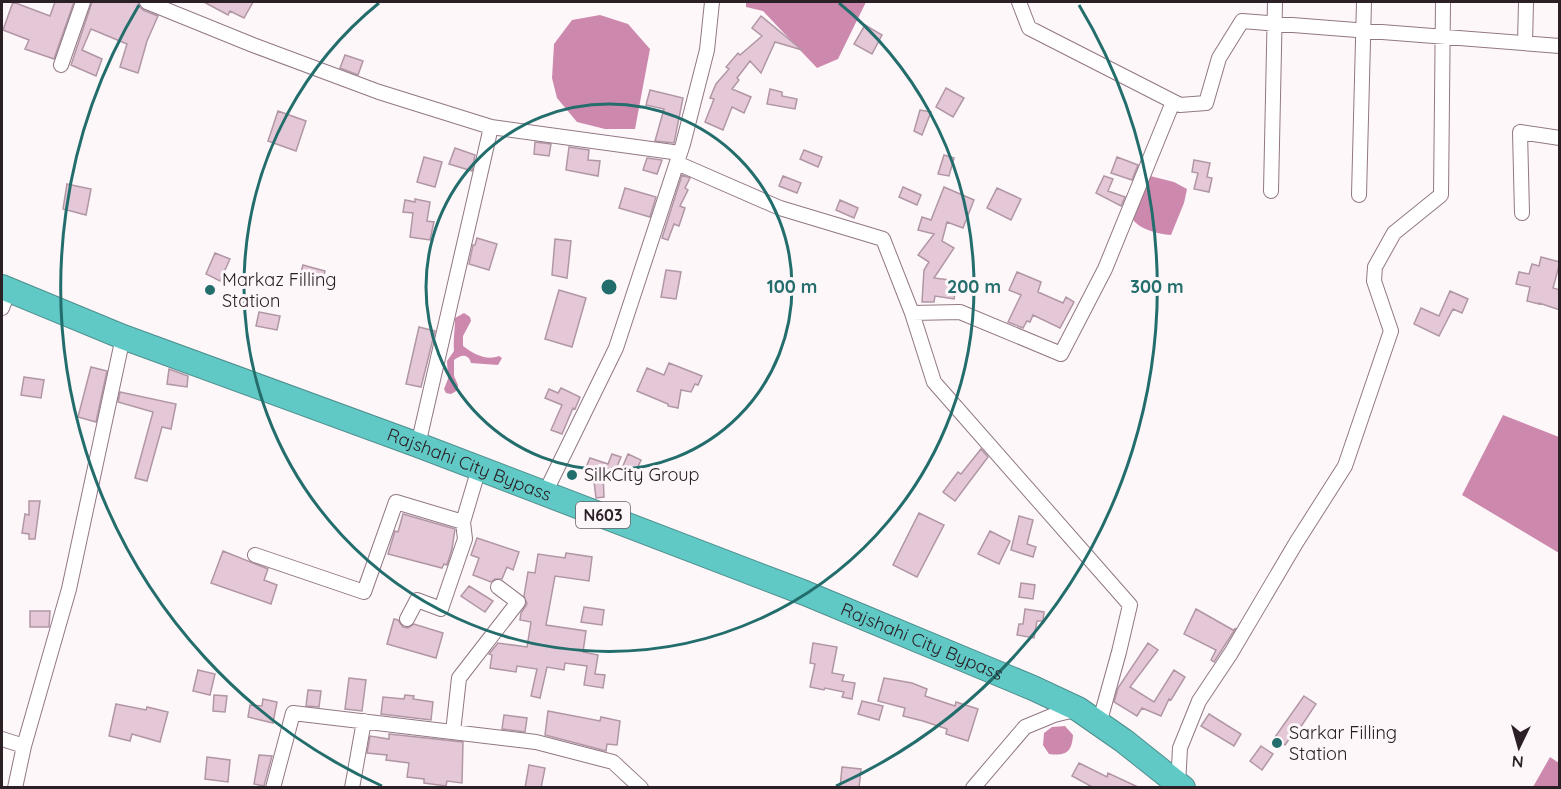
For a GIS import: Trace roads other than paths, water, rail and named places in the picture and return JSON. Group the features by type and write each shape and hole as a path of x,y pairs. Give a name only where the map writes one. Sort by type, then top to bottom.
{"highway":[{"name":"Rajshahi City Bypass","path":"4,295 545,493 805,593 1033,688 1078,709 1180,786"}],"street":[{"path":"62,65 83,2"},
{"path":"147,2 379,92 491,127 678,158 780,208 883,239 912,313 934,382 1130,605 1099,724"},
{"path":"545,493 616,348 678,158 707,50 712,2"},
{"path":"1019,2 1029,28 1180,105 1206,103 1219,58 1242,21 1560,46"},
{"path":"1271,191 1275,2"},
{"path":"1359,195 1364,2"},
{"path":"1180,786 1180,748 1199,701 1231,653 1345,466 1391,331 1374,281 1375,267 1394,233 1441,195 1443,2"},
{"path":"1526,2 1526,44"},
{"path":"912,313 960,312 1061,354 1105,269 1173,102"},
{"path":"418,445 491,127"},
{"path":"1522,213 1520,132 1560,138"},
{"path":"15,788 24,746 69,589 123,337"},
{"path":"406,619 417,600 441,609 465,539 463,522 479,468"},
{"path":"255,555 364,592 396,501 463,522"},
{"path":"453,732 459,678 518,602 498,587"},
{"path":"973,788 1025,727 1054,715 1078,709"},
{"path":"273,788 293,713 536,742 613,762 641,788"},
{"path":"352,788 364,721"},
{"path":"2,739 24,746"}],"place":[{"name":"Markaz Filling Station","path":"210,290"},
{"name":"SilkCity Group","path":"572,475"},
{"name":"Sarkar Filling Station","path":"1277,743"}]}
